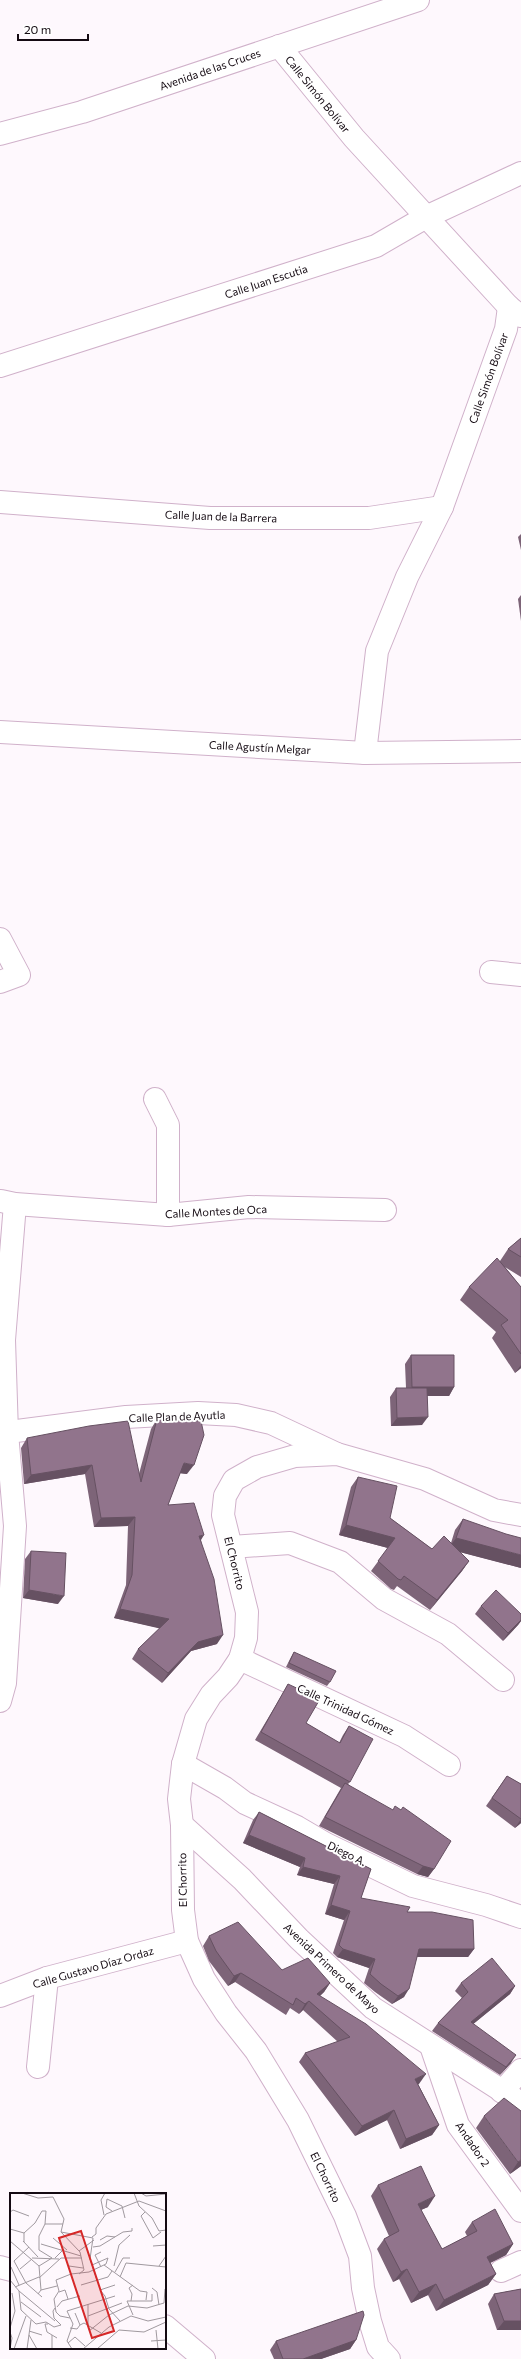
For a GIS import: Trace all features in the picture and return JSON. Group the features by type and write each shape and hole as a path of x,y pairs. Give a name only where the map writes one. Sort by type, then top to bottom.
{"street":[{"name":"Avenida de las Cruces","path":"0,134 82,112 418,0"},
{"name":"Calle Simón Bolívar","path":"279,46 354,138 515,312 506,329 442,507 407,577 377,651 365,753"},
{"name":"Calle Juan Escutia","path":"0,366 376,246 426,217 521,173"},
{"name":"Calle Juan de la Barrera","path":"0,502 210,518 369,518 442,507"},
{"name":"Calle Agustín Melgar","path":"0,732 365,753 521,751"},
{"path":"0,939 9,978"},
{"path":"491,972 521,975"},
{"path":"155,1099 168,1125 168,1215"},
{"path":"0,1701 6,1683 7,1547 15,1526 3,1433 5,1200"},
{"name":"Calle Montes de Oca","path":"5,1200 168,1215 249,1207 385,1210"},
{"name":"Calle Plan de Ayutla","path":"3,1433 126,1417 198,1413 236,1415 271,1423 337,1454 425,1479 494,1510 521,1515"},
{"name":"El Chorrito","path":"337,1454 295,1456 257,1467 234,1480 225,1496 222,1515 246,1612 246,1638 240,1659 228,1677 211,1695 196,1719 183,1764 179,1799 182,1825 183,1910 187,1941 204,1979 226,2014 256,2051 298,2120 345,2216 360,2256 363,2288 378,2347 389,2359"},
{"path":"230,1547 290,1543 340,1562 384,1599 448,1634 503,1680"},
{"name":"Calle Trinidad Gómez","path":"240,1659 404,1736 448,1765"},
{"name":"Diego A.","path":"183,1764 225,1788 246,1803 297,1826 326,1844 412,1886 486,1905 521,1918"},
{"name":"Avenida Primero de Mayo","path":"182,1825 242,1879 299,1939 373,2008 521,2103"},
{"name":"Calle Gustavo Díaz Ordaz","path":"0,1996 47,1978 187,1941"},
{"path":"38,2067 47,1978"},
{"name":"Andador 2","path":"431,2046 458,2125 521,2211"},
{"path":"502,2092 521,2070"},
{"path":"501,2271 521,2262"},
{"path":"0,2267 10,2270"},
{"path":"166,2327 204,2359"}],"building":[{"path":"521,1238 521,1257 508,1249"},
{"path":"497,1258 521,1287 521,1354 501,1325 508,1320 469,1287"},
{"path":"411,1355 454,1355 454,1387 412,1387"},
{"path":"396,1388 427,1388 428,1417 397,1418"},
{"path":"157,1419 201,1421 204,1435 194,1465 184,1463 168,1505 194,1503 204,1535 199,1536 214,1579 223,1635 198,1642 168,1673 138,1649 169,1619 120,1609 132,1575 135,1517 101,1518 92,1465 31,1475 27,1438 89,1426 128,1421 141,1482"},
{"path":"358,1477 397,1486 390,1518 432,1549 444,1536 469,1561 437,1600 404,1576 401,1580 398,1579 378,1561 395,1538 346,1525"},
{"path":"463,1519 521,1538 521,1555 456,1538"},
{"path":"31,1551 66,1553 64,1596 29,1590"},
{"path":"496,1590 521,1614 521,1620 508,1633 481,1606"},
{"path":"294,1652 336,1671 330,1682 289,1663"},
{"path":"288,1684 320,1699 306,1723 340,1743 349,1726 373,1739 350,1782 261,1732"},
{"path":"507,1776 521,1784 521,1819 492,1798"},
{"path":"345,1783 393,1810 395,1806 401,1810 403,1807 451,1841 434,1869 423,1866 325,1817"},
{"path":"259,1812 371,1869 361,1898 410,1907 407,1912 432,1912 473,1920 474,1949 419,1949 409,1989 398,1996 370,1974 375,1959 343,1949 339,1945 350,1911 331,1905 340,1876 303,1867 305,1858 249,1835"},
{"path":"238,1922 282,1970 308,1958 330,1983 317,1994 366,2024 426,2074 415,2079 439,2125 406,2139 394,2110 362,2126 305,2053 350,2037 309,2001 305,2004 296,1998 293,2005 241,1973 234,1976 216,1951 209,1936"},
{"path":"492,1958 515,1986 471,2022 516,2055 506,2067 438,2023 468,1992 461,1983"},
{"path":"504,2098 521,2111 521,2160 518,2162 484,2116"},
{"path":"421,2166 435,2196 418,2204 442,2249 477,2231 472,2222 495,2209 513,2244 487,2257 496,2274 444,2300 436,2284 419,2292 407,2269 401,2272 384,2239 399,2231 378,2185"},
{"path":"521,2289 521,2321 504,2321 494,2294"},
{"path":"363,2311 364,2315 356,2340 303,2359 283,2359 276,2341"}]}
